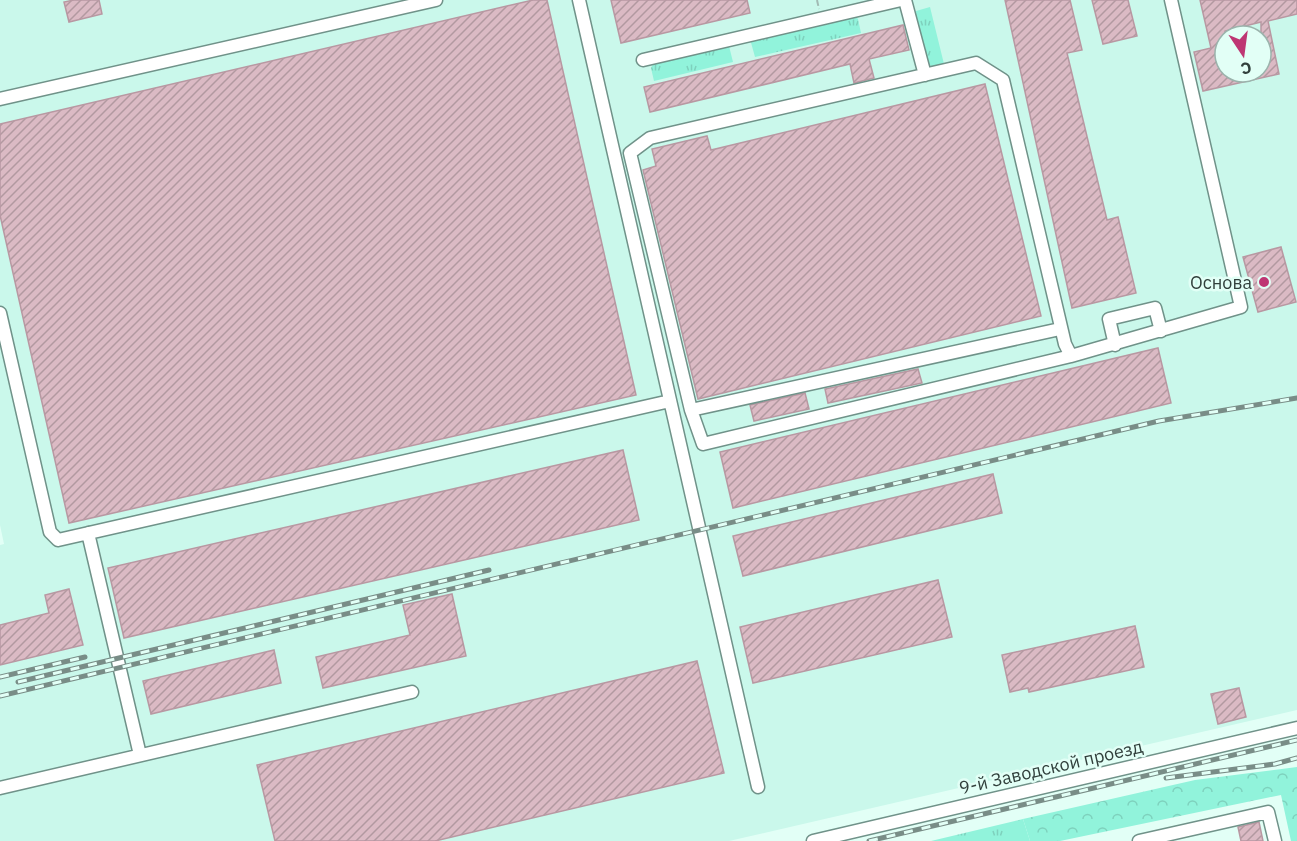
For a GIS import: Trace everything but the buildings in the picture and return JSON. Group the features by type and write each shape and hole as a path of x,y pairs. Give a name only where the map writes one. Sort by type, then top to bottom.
{"lane":[{"path":"0,99 436,0"},
{"path":"579,0 758,787"},
{"path":"643,60 901,0"},
{"path":"905,0 925,75"},
{"path":"1071,356 1060,329 1003,80 976,63 651,138 630,153 691,410 703,444 1071,356 1115,345 1241,307 1171,0"},
{"path":"1115,345 1109,319 1155,308 1161,331"},
{"path":"0,314 50,532 58,540 670,401"},
{"path":"691,410 1060,329"},
{"path":"88,533 140,755"},
{"path":"0,788 412,692"},
{"name":"9-й Заводской проезд","path":"813,841 1297,728"},
{"path":"1139,841 1268,812 1275,841"}],"shaded area":[{"path":"0,0 1297,0 1297,710 729,841 0,841 0,545 4,544 0,525"}],"green space":[{"path":"930,7 944,64 933,67 926,63 913,15 916,11"},
{"path":"854,15 858,19 861,33 755,57 750,39"},
{"path":"729,46 733,62 654,81 651,68 655,61"},
{"path":"1297,767 1297,841 1291,841 1281,795 1060,841 1030,841 1023,819 1195,780"},
{"path":"1023,819 1030,841 931,841"}],"railway":[{"path":"0,696 1159,421 1297,398"},
{"path":"18,682 489,570"},
{"path":"0,677 85,657"},
{"path":"869,841 1297,740"},
{"path":"1166,778 1275,764 1297,758"}],"place":[{"name":"Основа","path":"1264,282"}]}
